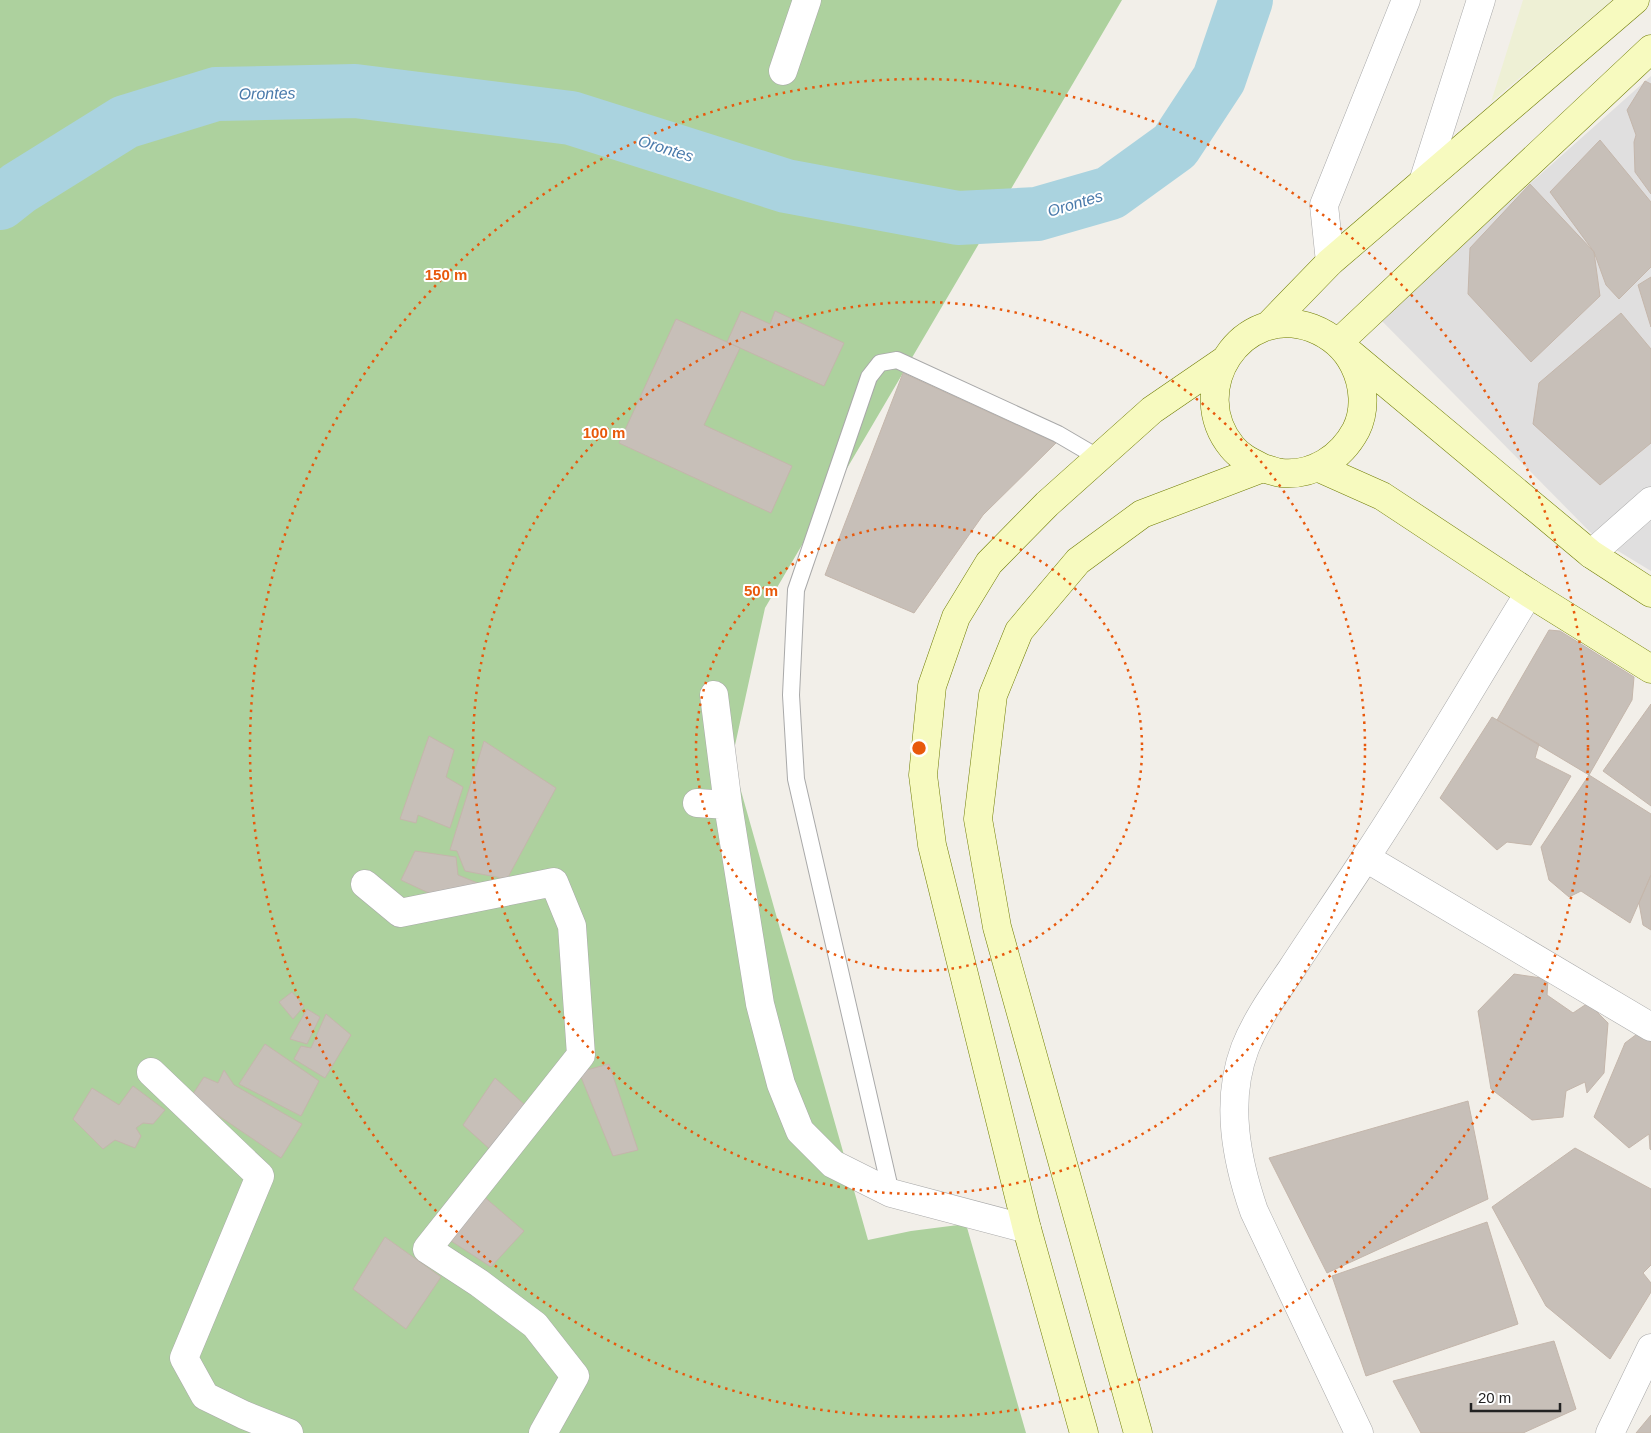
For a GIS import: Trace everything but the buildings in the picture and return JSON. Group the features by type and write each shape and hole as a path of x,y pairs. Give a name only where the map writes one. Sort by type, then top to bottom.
{"main road":[{"path":"1268,326 1330,262 1635,0"},
{"path":"1338,343 1651,49"},
{"path":"1338,343 1350,358 1359,374 1363,392 1362,411 1357,429 1347,445 1334,458 1318,467 1300,472 1281,473 1263,468 1246,460 1232,447 1222,432 1215,414 1216,377 1236,345 1251,334 1268,326 1286,324 1305,326 1323,332 1338,343 1591,554 1651,593"},
{"path":"1084,1433 1027,1229 932,845 924,775 932,686 956,617 989,563 1047,504 1152,410 1225,360"},
{"path":"1318,467 1382,496 1529,593 1651,668"},
{"path":"1138,1433 997,927 978,819 993,695 1019,631 1078,561 1142,514 1263,468"}],"street":[{"path":"782,71 807,0"},
{"path":"1330,262 1324,205 1406,0"},
{"path":"1423,182 1481,0"},
{"path":"1591,554 1651,501"},
{"path":"1358,1433 1254,1211 1245,1185 1238,1158 1235,1132 1235,1104 1238,1077 1244,1049 1258,1019 1366,858 1529,593"},
{"path":"714,696 728,805 760,1004 784,1092 800,1131 833,1164 891,1193 1027,1229"},
{"path":"697,803 728,805"},
{"path":"1366,858 1651,1027"},
{"path":"365,884 400,913 554,882 572,926 581,1055 426,1249 479,1283 535,1325 575,1376 543,1433"},
{"path":"151,1072 260,1176 184,1358 206,1396 244,1415 289,1433"},
{"path":"1610,1433 1651,1348"}],"lane":[{"path":"891,1193 796,779 791,695 796,590 869,377 880,363 897,360 1058,434 1099,458"}],"shaded area":[{"path":"1651,76 1651,571 1595,537 1379,318"}],"green space":[{"path":"0,0 1122,0 765,608 732,759 868,1240 911,1231 966,1224 1026,1433 0,1433"},
{"path":"1523,0 1612,0 1491,102"}],"waterway":[{"name":"Orontes","path":"0,203 19,188 125,122 216,94 355,91 571,118 786,186 958,218 1037,214 1110,193 1175,146 1219,79 1246,0"}]}
